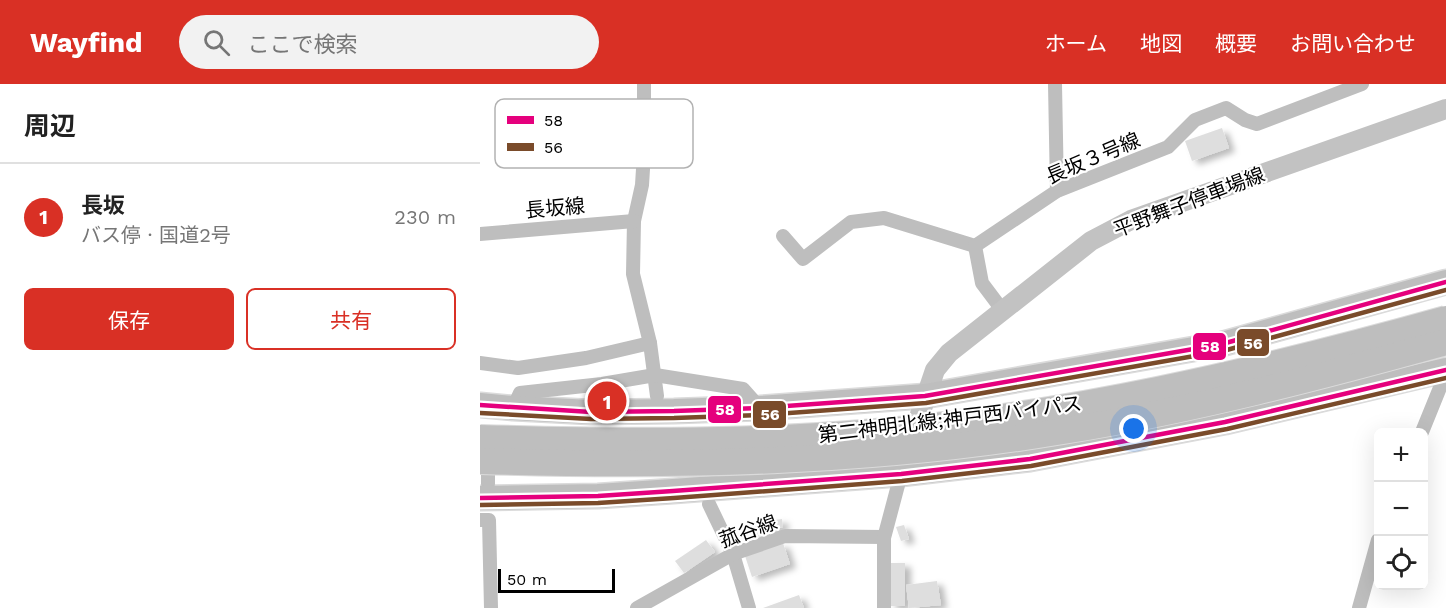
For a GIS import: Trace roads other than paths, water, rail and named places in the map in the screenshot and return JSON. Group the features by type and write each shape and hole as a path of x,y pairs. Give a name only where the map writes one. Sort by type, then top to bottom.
{"highway":[{"path":"480,405 615,412 760,408 925,396 1222,344 1446,282"},
{"name":"第二神明北線;神戸西バイパス","path":"483,477 588,442 754,440 865,433 1063,408 1271,365 1446,318"},
{"name":"第二神明北線;神戸西バイパス","path":"483,477 592,465 758,461 870,454 1063,431 1269,390 1446,342"},
{"path":"483,477 598,496 901,474 1030,459 1225,422 1446,372"}],"main road":[{"name":"平野舞子停車場線","path":"901,474 935,370 949,353 1091,241 1131,220 1446,109"}],"street":[{"path":"1055,84 1057,191"},
{"name":"長坂３号線","path":"975,246 1057,191 1168,147 1196,120 1226,108 1245,120 1257,124 1362,84"},
{"path":"644,168 634,221 633,274 650,343 657,396"},
{"path":"783,236 803,259 851,222 884,218 975,246 982,284 1003,311"},
{"name":"長坂線","path":"480,234 634,221"},
{"path":"480,363 518,368 586,358 650,343"},
{"path":"1424,428 1446,372"},
{"path":"513,408 520,393 602,384 655,375 743,389 760,408"},
{"path":"661,425 699,478"},
{"path":"491,608 483,477 554,452 677,448"},
{"path":"884,608 884,537 901,474"},
{"path":"709,504 733,554 748,608"},
{"name":"菰谷線","path":"637,608 733,554 785,536 884,537"},
{"path":"1359,608 1374,554"}],"place":[{"name":"長坂","path":"607,401"}]}
